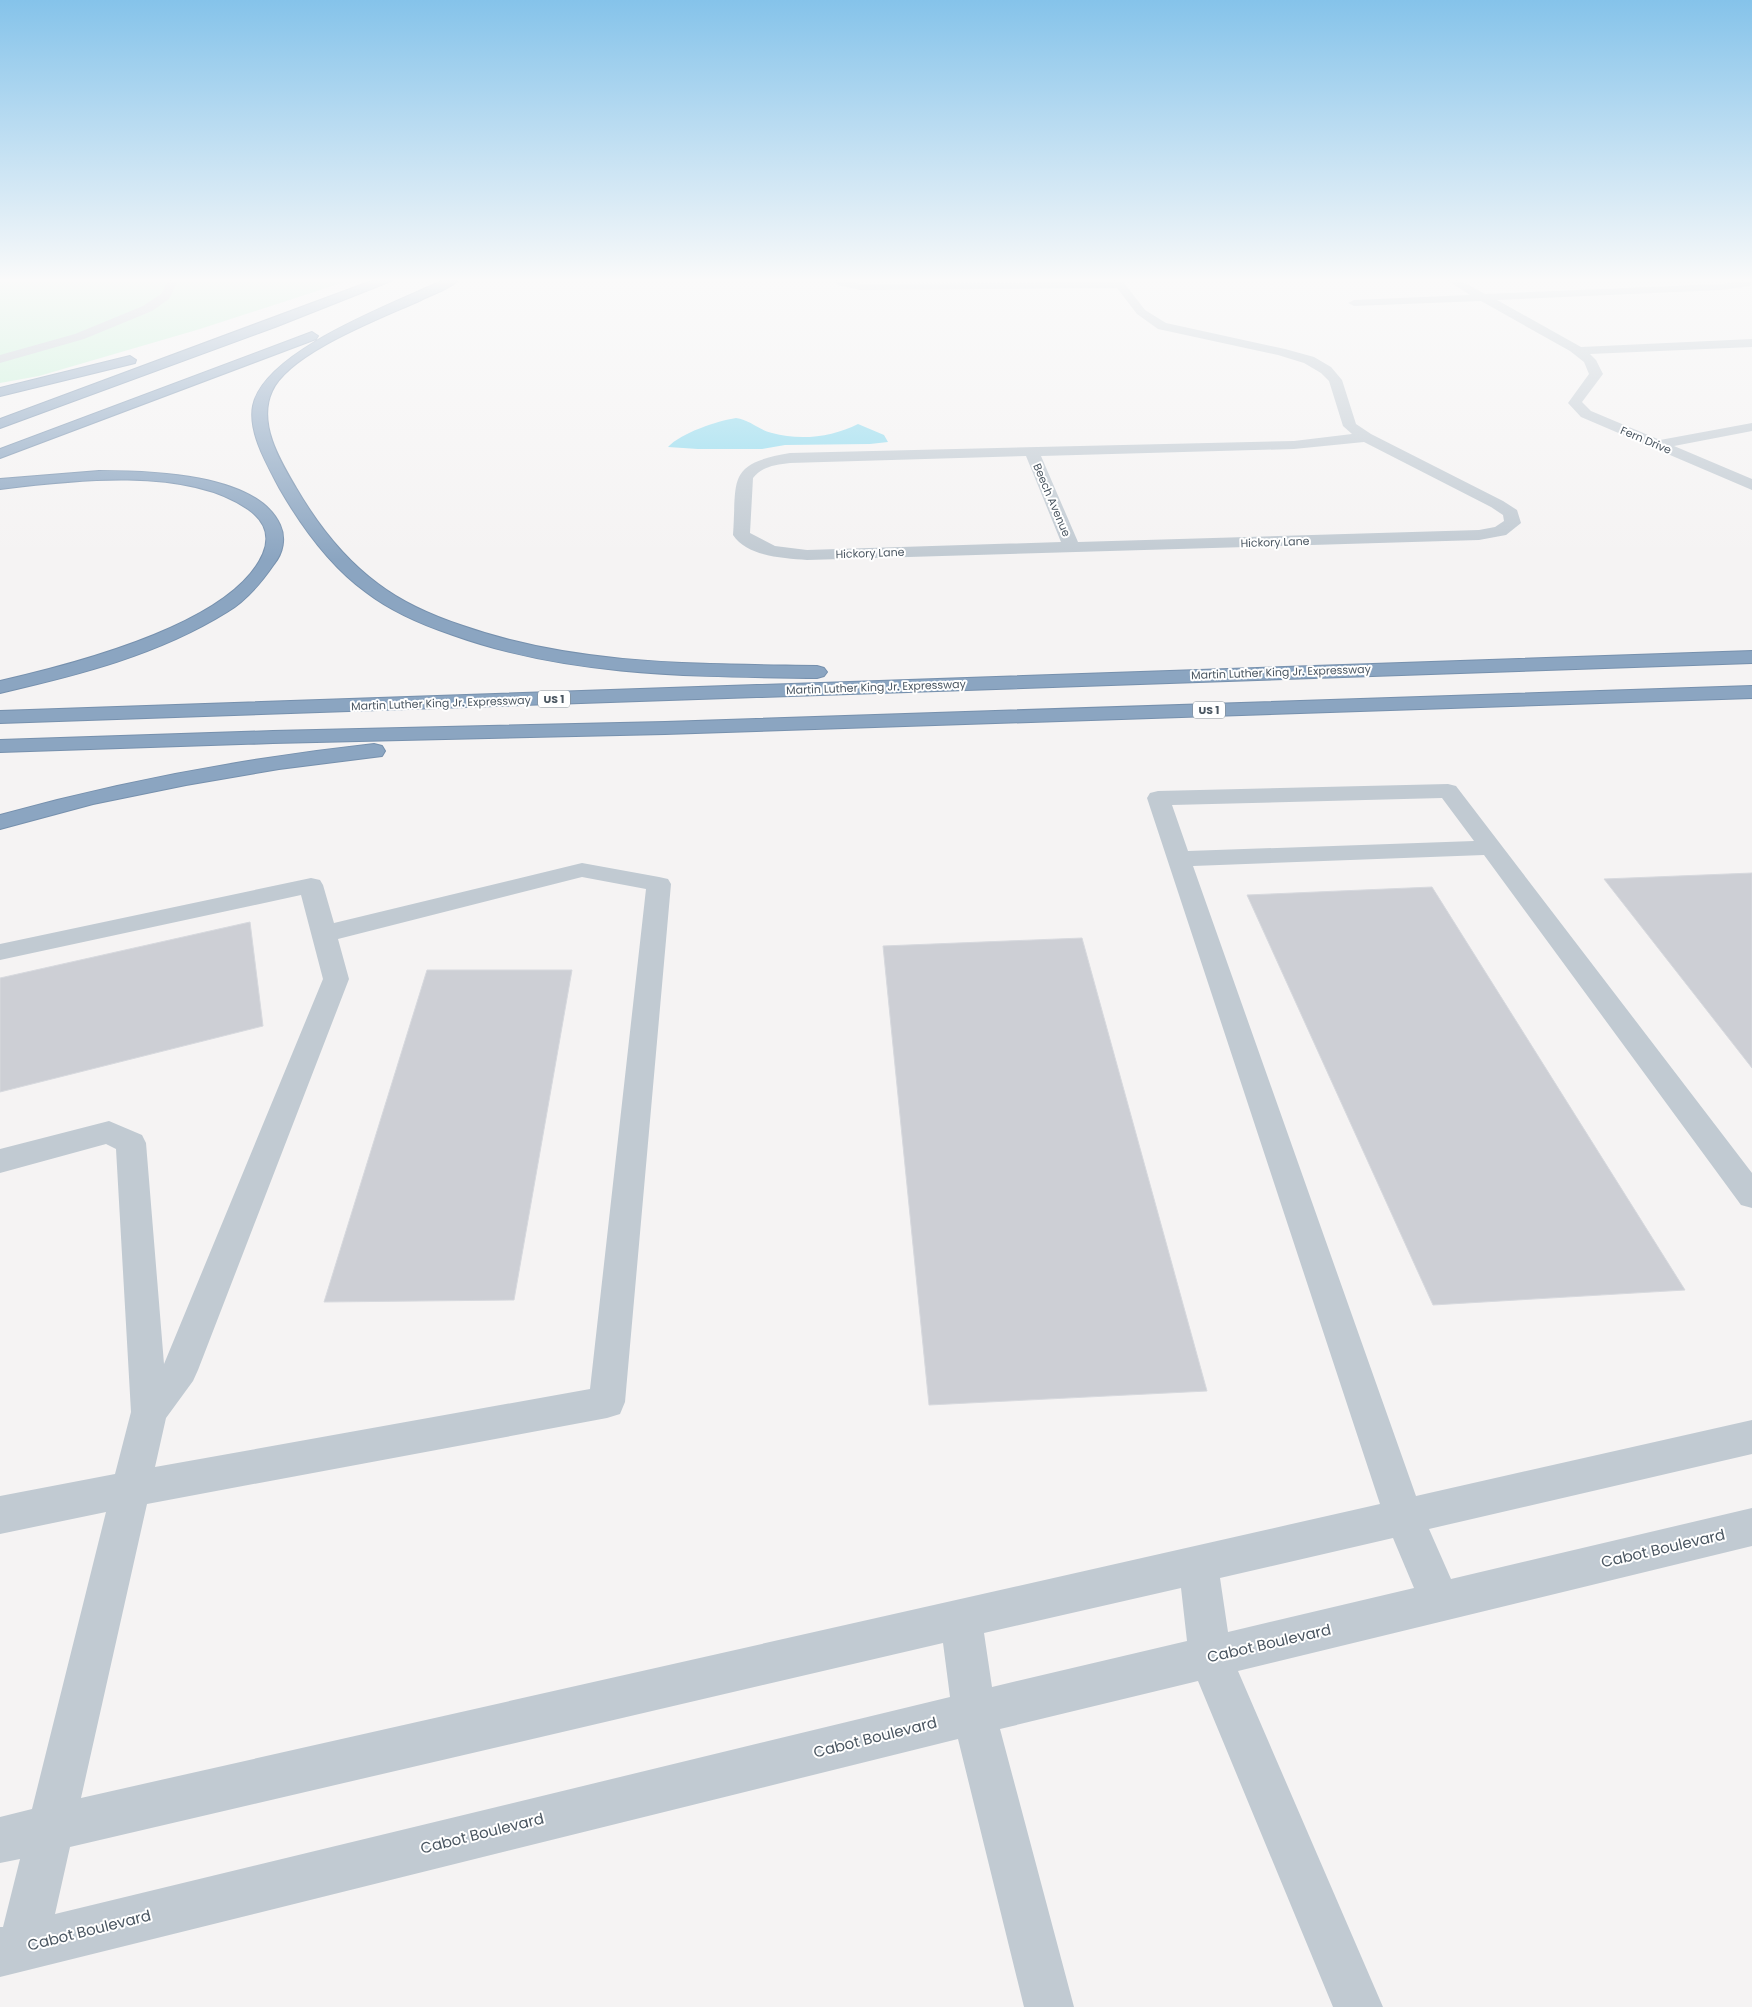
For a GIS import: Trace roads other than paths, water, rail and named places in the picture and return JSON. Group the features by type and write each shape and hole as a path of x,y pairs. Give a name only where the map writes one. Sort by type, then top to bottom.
{"highway":[{"path":"0,392 76,373"},
{"path":"0,424 140,373"},
{"path":"0,454 212,373"},
{"path":"281,373 267,387 260,405 260,414 268,446 276,466 304,515 344,563 381,594 428,619 486,641 550,656 604,664 696,670 1108,677"},
{"path":"0,484 102,475 157,477 191,482 223,490 249,502 268,517 275,536 270,558 252,582 203,619 156,641 101,662 0,687"},
{"name":"Martin Luther King Jr. Expressway","path":"0,716 684,695 1108,677 1752,657"},
{"name":"US 1","path":"0,746 264,737 666,728 1752,692"},
{"path":"0,822 110,792 283,761 400,749 666,728"}],"street":[{"name":"Hickory Lane","path":"1328,373 1335,380 1350,426 1366,437 1497,504 1511,513 1513,523 1500,531 1479,535 807,555 779,553 756,547 741,535 745,478 752,469 766,462 790,458 1294,446 1366,437"},
{"name":"Fern Drive","path":"1595,373 1575,403 1586,414 1752,485"},
{"path":"1658,445 1752,427"},
{"name":"Beech Avenue","path":"1032,452 1072,548"},
{"path":"1440,1602 1404,1517 1158,798 1448,791 1752,1196"},
{"path":"1179,859 1491,848"},
{"path":"0,1515 607,1402 658,884 582,870 324,934"},
{"path":"0,952 311,886 336,979 180,1370 149,1412"},
{"path":"0,1167 0,1161 108,1132 131,1142 149,1412 51,1829 12,1949"},
{"path":"0,1840 1752,1437"},
{"name":"Cabot Boulevard","path":"12,1949 974,1713 1752,1527"},
{"path":"1198,1565 1210,1657 1358,2007"},
{"path":"961,1619 974,1713 1049,2007"}],"water":[{"path":"736,418 767,432 794,437 827,435 858,424 884,435 888,442 785,445 762,449 668,447 681,437 700,428"}]}
